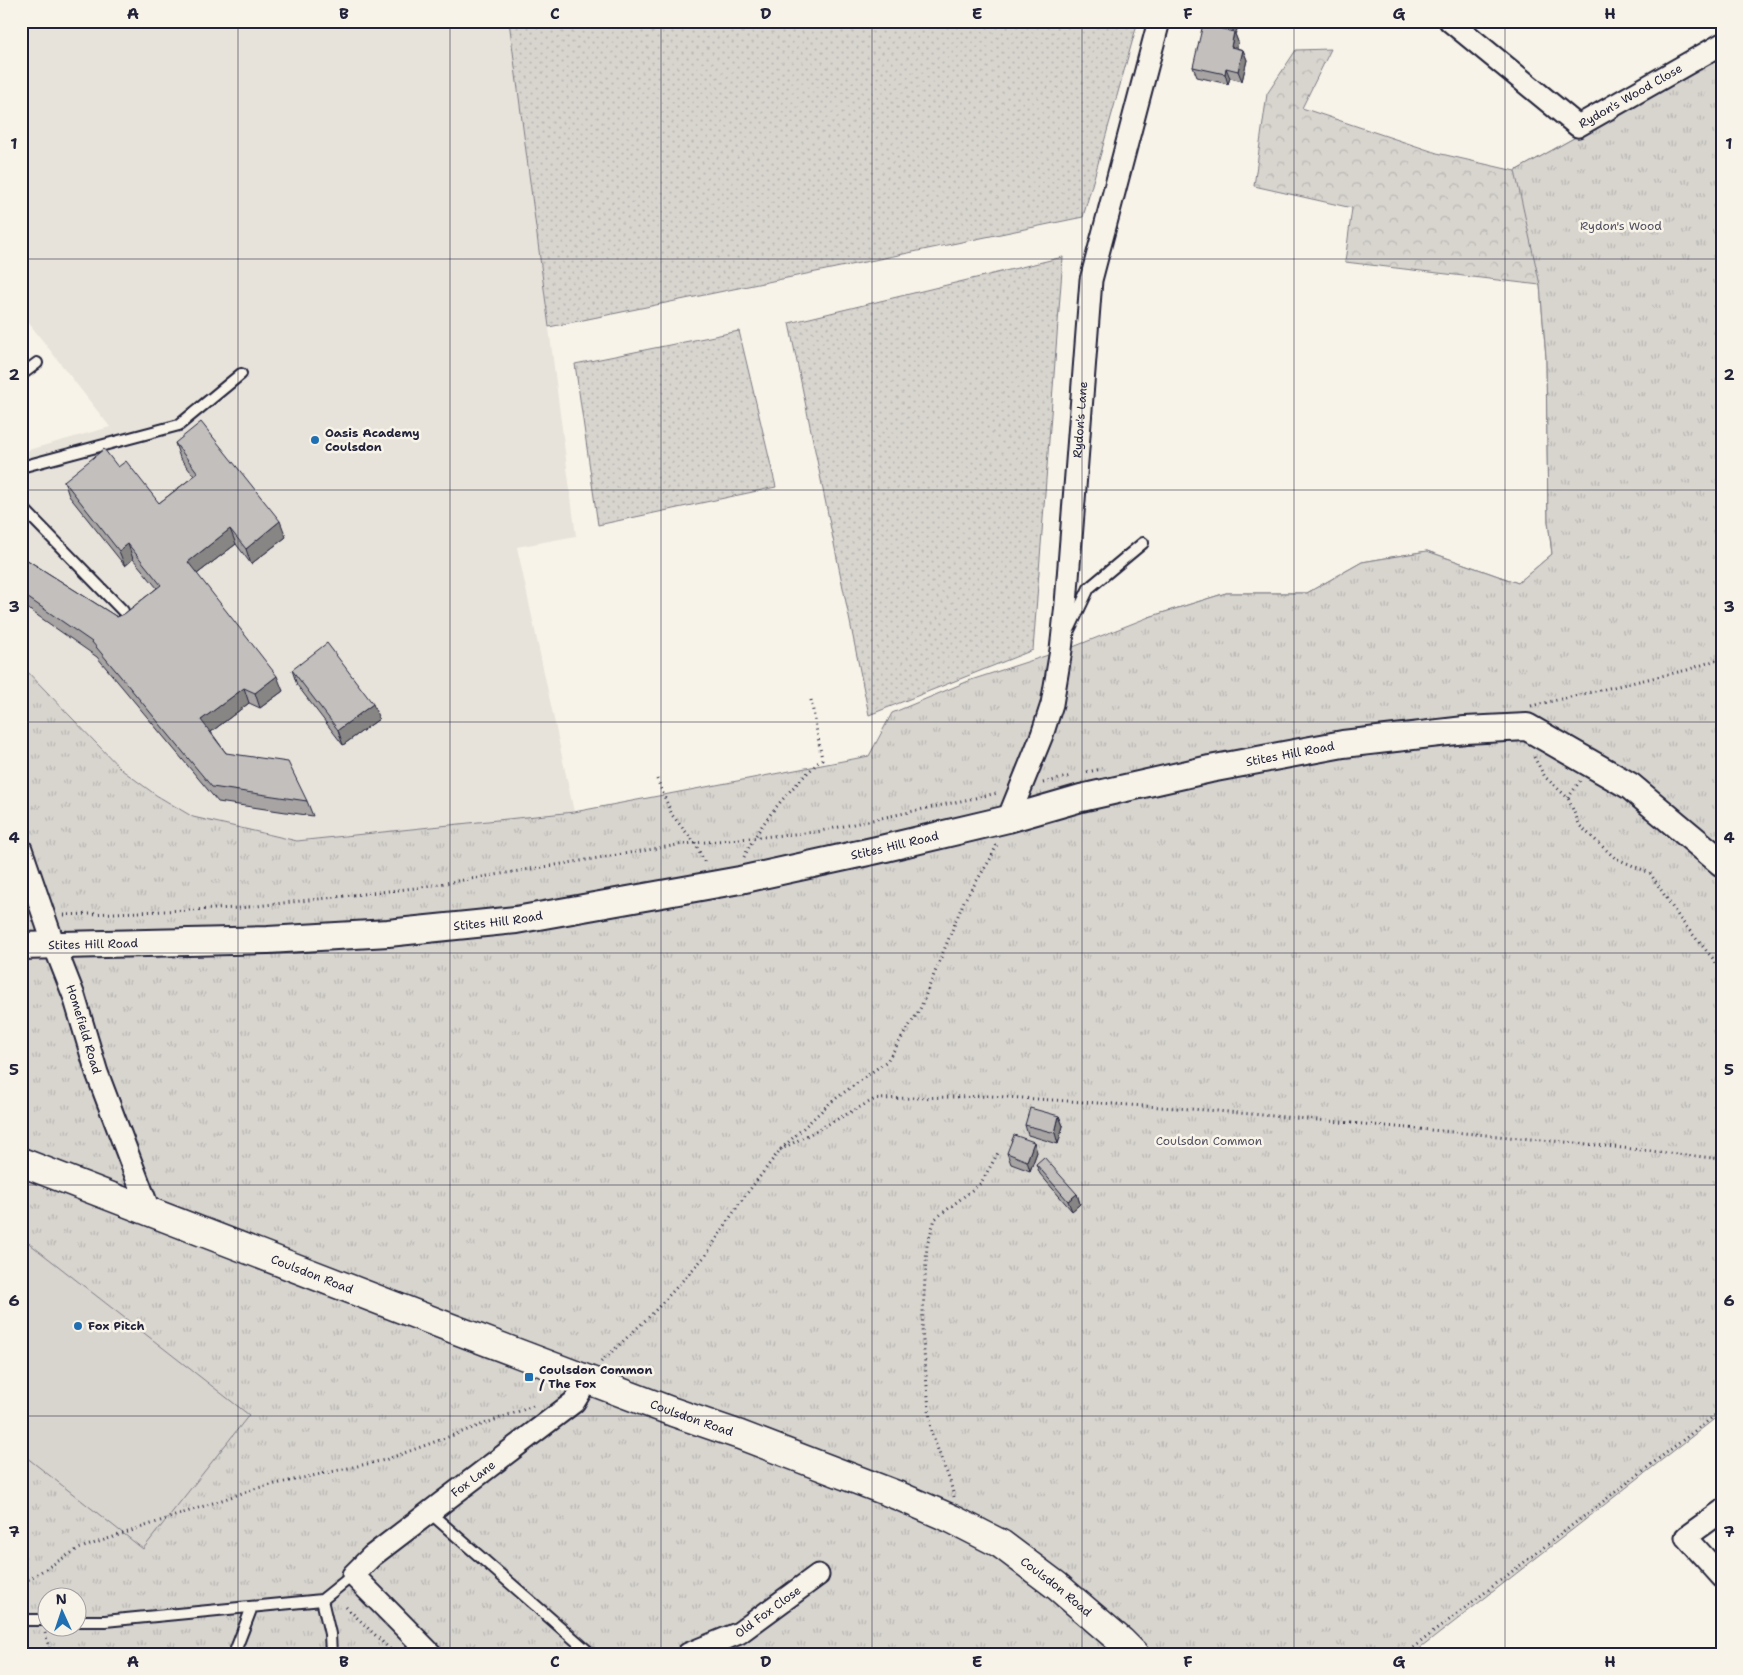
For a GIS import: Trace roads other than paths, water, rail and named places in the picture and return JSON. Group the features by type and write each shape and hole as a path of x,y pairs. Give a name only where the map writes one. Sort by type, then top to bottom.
{"main road":[{"name":"Coulsdon Road","path":"21,1162 149,1210 191,1229 767,1445 899,1496 952,1519 1001,1544 1057,1586 1122,1641 1134,1654"}],"street":[{"name":"Rydon's Lane","path":"1008,818 1042,735 1052,704 1062,643 1091,280 1159,21"},
{"name":"Rydon's Wood Close","path":"1450,21 1578,126 1722,44"},
{"name":"Stites Hill Road","path":"21,946 268,940 452,928 516,920 740,880 877,850 1081,798 1201,771 1343,744 1465,730 1527,727 1630,786 1722,862"},
{"name":"Homefield Road","path":"21,849 54,945 74,996 98,1073 149,1210"},
{"name":"Fox Lane","path":"353,1575 372,1556 574,1402 588,1379"},
{"path":"1722,1511 1686,1537 1722,1578"},
{"path":"353,1575 431,1654"},
{"name":"Old Fox Close","path":"688,1654 739,1633 818,1576"}],"lane":[{"path":"21,375 37,363"},
{"path":"21,467 179,426 241,374"},
{"path":"21,506 124,611"},
{"path":"1062,643 1089,588 1142,543"},
{"path":"429,1512 591,1654"},
{"path":"88,1620 105,1621 322,1600 353,1575"},
{"path":"322,1600 330,1634 331,1654"},
{"path":"234,1654 252,1607"},
{"path":"21,1620 38,1620"}],"place":[{"name":"Oasis Academy Coulsdon","path":"315,440"},
{"name":"Fox Pitch","path":"78,1326"},
{"name":"Coulsdon Common / The Fox","path":"529,1377"}],"park label":[{"name":"Rydon's Wood","path":"1621,226"},
{"name":"Coulsdon Common","path":"1209,1141"}]}
